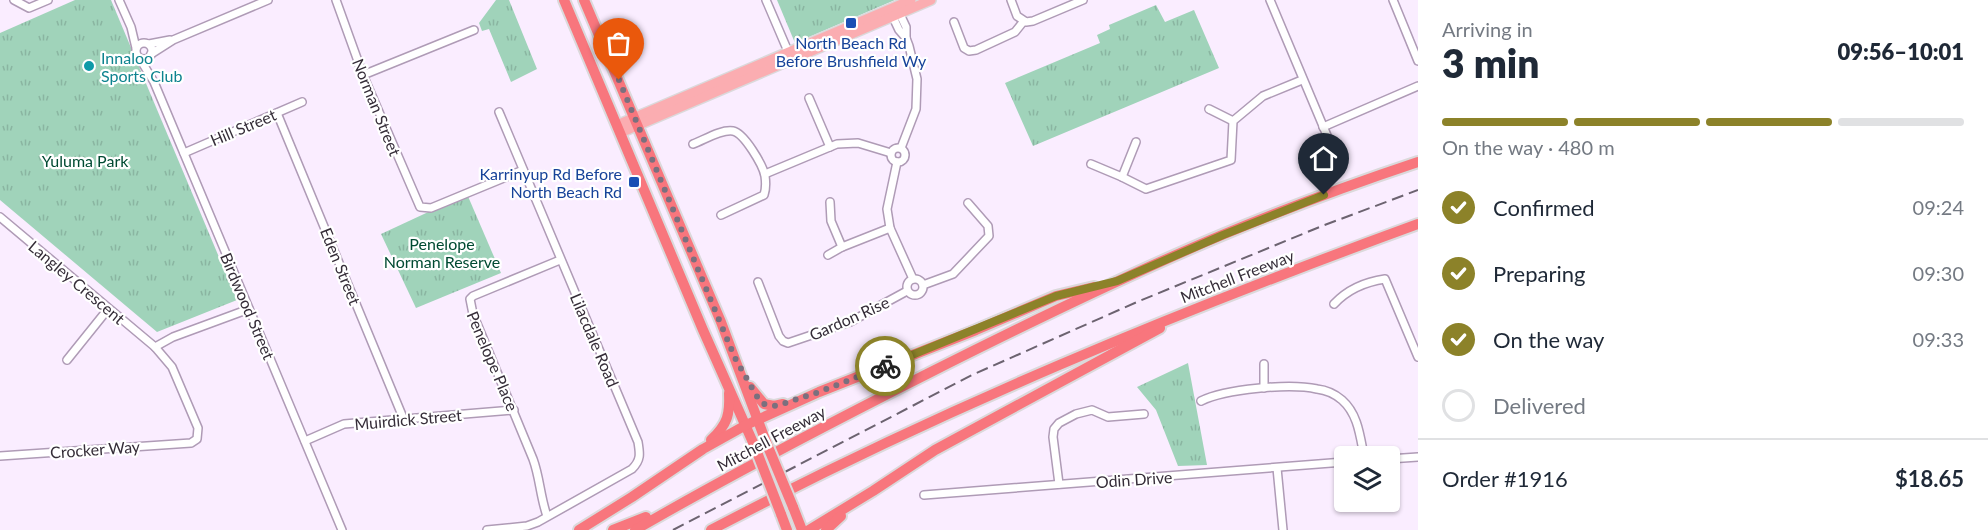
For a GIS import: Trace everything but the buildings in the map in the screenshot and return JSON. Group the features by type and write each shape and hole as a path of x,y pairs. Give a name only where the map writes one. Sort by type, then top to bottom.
{"highway":[{"path":"564,0 703,330 746,425 787,530"},
{"path":"584,0 721,322 802,530"},
{"name":"Mitchell Freeway","path":"635,530 872,402 1117,281 1223,235 1324,195 1418,162"},
{"name":"Mitchell Freeway","path":"711,530 887,441 1090,350 1199,306 1418,224"},
{"path":"579,530 703,449 746,425 819,392 1056,296 1117,281"},
{"path":"809,530 935,450 1199,306"},
{"path":"703,330 721,322"},
{"path":"735,358 751,389 764,404 774,406 819,392"},
{"path":"703,449 724,425 730,407 730,387"},
{"path":"826,530 859,500"},
{"path":"613,530 678,505"}],"main road":[{"path":"895,11 911,0"},
{"path":"618,129 895,11 931,0"}],"street":[{"path":"14,1 29,8 48,0"},
{"path":"119,0 131,27 136,54 140,59 145,59 173,40 268,0"},
{"path":"766,0 790,56"},
{"path":"1011,0 1017,16 1023,22"},
{"path":"954,22 964,48 969,51 976,50 1015,32 1023,22 1033,21 1083,0"},
{"path":"1270,0 1330,145"},
{"path":"1393,0 1418,61"},
{"name":"Norman Street","path":"336,1 363,75 418,204 423,208 431,208 523,170"},
{"path":"895,11 906,27 906,38 916,72 918,94 916,109 901,148"},
{"path":"131,27 151,47 151,55"},
{"path":"363,75 474,30"},
{"path":"136,48 140,43 173,40"},
{"name":"Birdwood Street","path":"151,55 154,82"},
{"name":"Birdwood Street","path":"140,59 154,82 342,530"},
{"path":"1091,164 1146,189 1231,160 1233,121 1263,96 1302,80"},
{"path":"1323,127 1418,86"},
{"path":"809,98 830,147"},
{"name":"Hill Street","path":"184,153 302,102"},
{"path":"1209,109 1233,121"},
{"name":"Lilacdale Road","path":"488,530 527,526 538,522 632,469 640,457 638,442 499,112"},
{"name":"Eden Street","path":"278,113 404,420"},
{"path":"693,144 724,132 734,131 743,136 765,174 764,195 721,215"},
{"path":"1122,177 1136,142"},
{"path":"765,174 837,144 858,143 891,153"},
{"path":"891,153 894,149 901,148"},
{"path":"897,162 902,161 905,157 905,152 901,148"},
{"path":"891,153 891,158 897,162"},
{"path":"897,162 887,209 890,228 913,279"},
{"path":"830,202 831,221 842,247"},
{"path":"923,285 953,274 989,236 988,226 968,203"},
{"name":"Langley Crescent","path":"0,217 155,347 172,367 198,428 197,439 191,443"},
{"path":"0,231 6,223"},
{"path":"828,255 890,228"},
{"name":"Penelope Place","path":"547,516 541,497 538,474 514,410 473,314 470,299 560,260"},
{"path":"913,279 918,279 923,285 922,291 918,294 907,291 907,285 913,279"},
{"path":"1334,304 1344,292 1372,281 1385,279 1415,343 1418,357"},
{"name":"Gardon Rise","path":"758,282 779,336 788,343 850,321 907,291"},
{"path":"67,360 108,309"},
{"path":"155,347 173,337 249,309"},
{"path":"1264,364 1264,388"},
{"path":"1201,401 1211,396 1264,388 1316,389 1335,395 1346,405 1355,419 1362,446"},
{"name":"Muirdick Street","path":"305,441 344,424 514,410"},
{"path":"1059,484 1053,437 1054,429 1059,423 1076,414 1092,410 1108,417 1144,414"},
{"name":"Crocker Way","path":"0,456 191,443"},
{"path":"1400,458 1418,457"},
{"name":"Odin Drive","path":"924,495 1334,463"},
{"path":"1276,468 1283,530"}],"green space":[{"name":"Yuluma Park","path":"75,0 111,0 237,300 157,332 0,200 0,33"},
{"path":"496,0 509,0 537,69 511,82 489,29 482,31 479,23"},
{"path":"777,0 895,0 795,43"},
{"path":"1156,5 1165,22 1194,10 1219,68 1033,146 1005,83 1100,43 1097,35 1110,29 1109,25"},
{"name":"Penelope Norman Reserve","path":"467,194 501,273 416,308 381,234"},
{"path":"1188,363 1207,465 1178,466 1156,410 1137,387"}],"railway":[{"path":"673,530 972,375 1137,302 1322,226 1418,190"}],"way so far":[{"path":"619,80 735,358 759,400 764,404 774,406 782,404 885,366"}],"place":[{"name":"North Beach Rd Before Brushfield Wy","path":"851,23"},
{"name":"Innaloo Sports Club","path":"89,66"},
{"name":"Karrinyup Rd Before North Beach Rd","path":"634,182"}],"route":[{"path":"885,366 1056,296 1117,281 1223,235 1324,195"}]}
